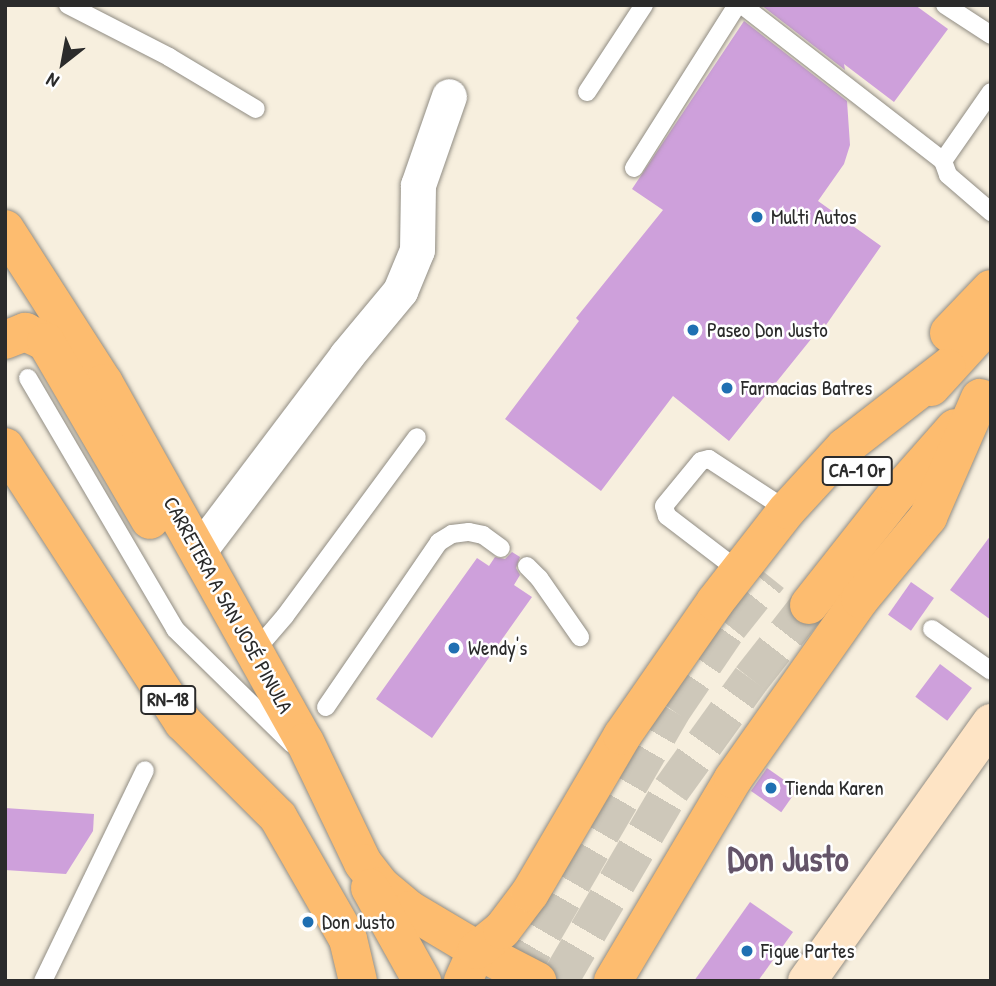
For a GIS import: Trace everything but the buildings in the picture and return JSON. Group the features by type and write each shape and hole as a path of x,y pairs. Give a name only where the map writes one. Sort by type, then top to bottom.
{"main road":[{"name":"CARRETERA A SAN JOSÉ PINULA","path":"5,229 104,383 259,659 357,852 380,886 470,965 537,981"},
{"path":"470,965 502,930 530,893 622,736 754,574 787,510 991,289"},
{"name":"CA-1 Or","path":"754,574 991,321"},
{"path":"5,340 25,332 46,342 200,608 211,621 259,659"},
{"path":"845,447 947,368"},
{"path":"928,517 985,392"},
{"name":"CA-1 Or","path":"809,605 896,495 985,392"},
{"path":"613,981 733,779 852,611 991,439"},
{"name":"RN-18","path":"5,447 183,722 278,817 348,939 358,981"},
{"path":"304,747 352,856 422,981"},
{"path":"348,939 351,981"}],"street":[{"path":"198,552 346,356 400,291 417,250 418,185 449,96"},
{"path":"807,981 991,723"}],"lane":[{"path":"68,5 169,57 256,109"},
{"path":"587,92 644,5"},
{"path":"634,167 737,5"},
{"path":"742,5 943,161 948,174 991,212"},
{"path":"945,5 991,35"},
{"path":"943,161 991,93"},
{"path":"28,378 175,629 304,747"},
{"path":"259,659 285,616 417,437"},
{"path":"754,574 667,516 664,506 701,461 709,459 787,510"},
{"path":"327,707 439,542 452,534 469,532 482,535 501,548"},
{"path":"527,566 539,578 580,637"},
{"path":"932,629 991,671"},
{"path":"43,981 145,770"}],"tunnel":[{"path":"515,981 672,710 729,626 769,576"},
{"path":"559,981 671,790 751,679 809,605"}],"place":[{"name":"Multi Autos","path":"757,217"},
{"name":"Paseo Don Justo","path":"693,330"},
{"name":"Farmacias Batres","path":"727,388"},
{"name":"Wendy's","path":"454,648"},
{"name":"Tienda Karen","path":"771,788"},
{"name":"Don Justo","path":"308,922"},
{"name":"Figue Partes","path":"747,951"}],"district":[{"name":"Don Justo","path":"788,859"}]}
